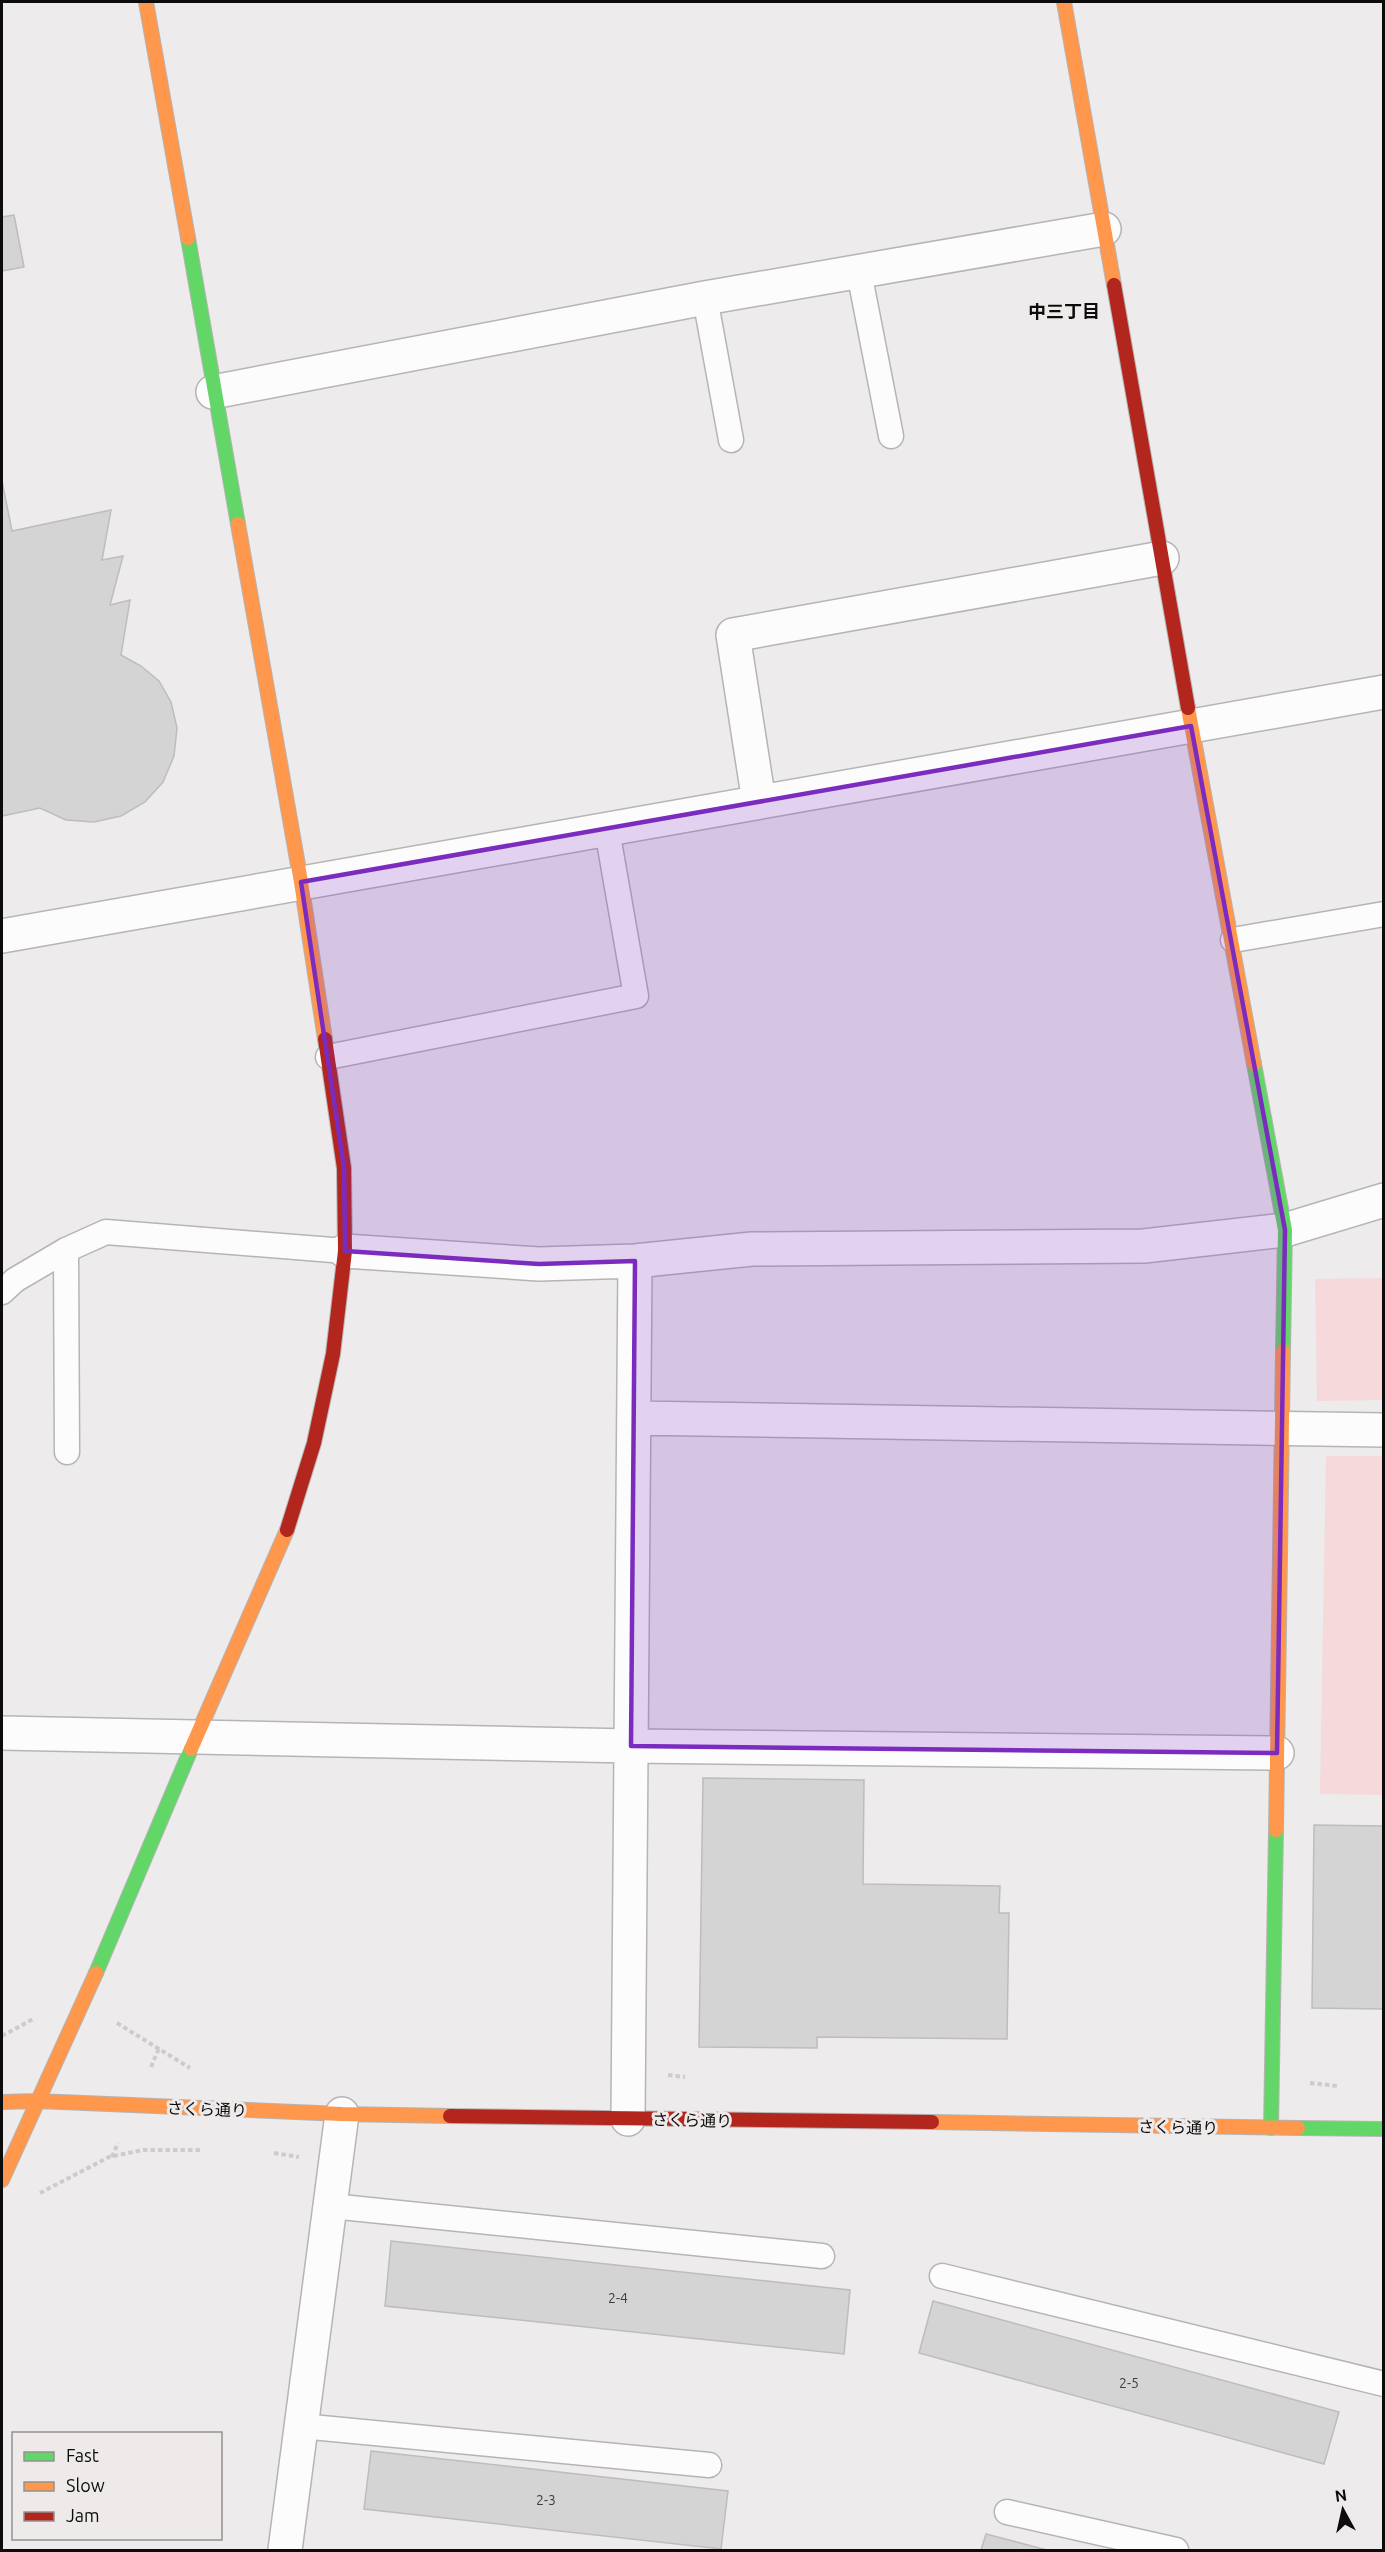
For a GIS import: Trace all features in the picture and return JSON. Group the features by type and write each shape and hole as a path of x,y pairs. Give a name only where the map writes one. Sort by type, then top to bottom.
{"street":[{"path":"2,2180 76,2020 284,1538 314,1443 333,1354 345,1251 344,1168 328,1057 300,882 146,2"},
{"path":"1064,2 1191,726 1233,940 1285,1230 1271,2128"},
{"path":"213,392 705,298 1104,229"},
{"path":"759,802 733,635 1162,558"},
{"path":"2,936 300,882 607,831 1383,692"},
{"path":"345,1251 539,1264 635,1261 752,1249 1144,1246 1285,1230 1383,1200"},
{"path":"628,2119 635,1261"},
{"path":"634,1418 1383,1430"},
{"path":"2,1732 631,1746 1277,1753"},
{"name":"さくら通り","path":"2,2102 342,2114 1383,2129"},
{"path":"285,2550 342,2114"}],"lane":[{"path":"859,272 891,436"},
{"path":"705,298 731,440"},
{"path":"328,1057 636,996 607,831"},
{"path":"1233,940 1383,914"},
{"path":"2,1292 15,1280 66,1250 106,1232 345,1251"},
{"path":"66,1250 67,1452"},
{"path":"331,2206 822,2256"},
{"path":"942,2276 1383,2384"},
{"path":"301,2426 709,2465"},
{"path":"1007,2512 1176,2550"}],"path":[{"path":"2,2036 39,2016"},
{"path":"117,2022 190,2068 202,2068"},
{"path":"35,2196 109,2157 143,2150 211,2150"},
{"path":"266,2152 308,2158"}],"highlighted area":[{"path":"1191,726 1285,1230 1277,1753 631,1746 635,1261 539,1264 345,1251 344,1168 301,882"}],"shaded area":[{"path":"1383,1278 1383,1400 1317,1401 1315,1279"},
{"path":"1326,1456 1383,1456 1383,1795 1320,1794"}],"building":[{"path":"14,215 24,267 2,271 2,217"},
{"path":"2,481 12,531 111,510 102,560 123,556 110,605 130,600 121,655 141,666 159,681 171,702 177,728 174,756 163,782 145,802 121,816 94,822 66,820 40,808 2,816"},
{"path":"703,1778 864,1780 863,1884 1000,1886 999,1913 1009,1913 1007,2039 817,2037 817,2048 699,2047"},
{"path":"1314,1825 1384,1826 1384,2009 1312,2008"},
{"path":"391,2241 850,2290 844,2354 385,2306"},
{"path":"933,2301 1339,2412 1324,2464 919,2353"},
{"path":"371,2451 728,2491 721,2549 364,2509"},
{"path":"986,2534 1047,2550 981,2550"}],"traffic: fast":[{"path":"188,238 238,524"},
{"path":"1254,1064 1285,1230 1283,1351"},
{"path":"96,1973 191,1749"},
{"path":"1271,2128 1276,1830"},
{"path":"1298,2128 1384,2129"}],"traffic: slow":[{"path":"146,2 188,238"},
{"path":"1064,2 1114,285"},
{"path":"238,524 301,882 325,1039"},
{"path":"1188,708 1254,1064"},
{"path":"1276,1830 1283,1351"},
{"path":"191,1749 287,1530"},
{"path":"2,2180 96,1973"},
{"path":"2,2102 37,2101 342,2114 450,2116"},
{"path":"932,2122 1298,2128"}],"traffic: jam":[{"path":"1114,285 1188,708"},
{"path":"287,1530 314,1443 333,1354 345,1251 344,1168 325,1039"},
{"path":"450,2116 932,2122"}],"district":[{"name":"中三丁目","path":"1064,311"}]}
